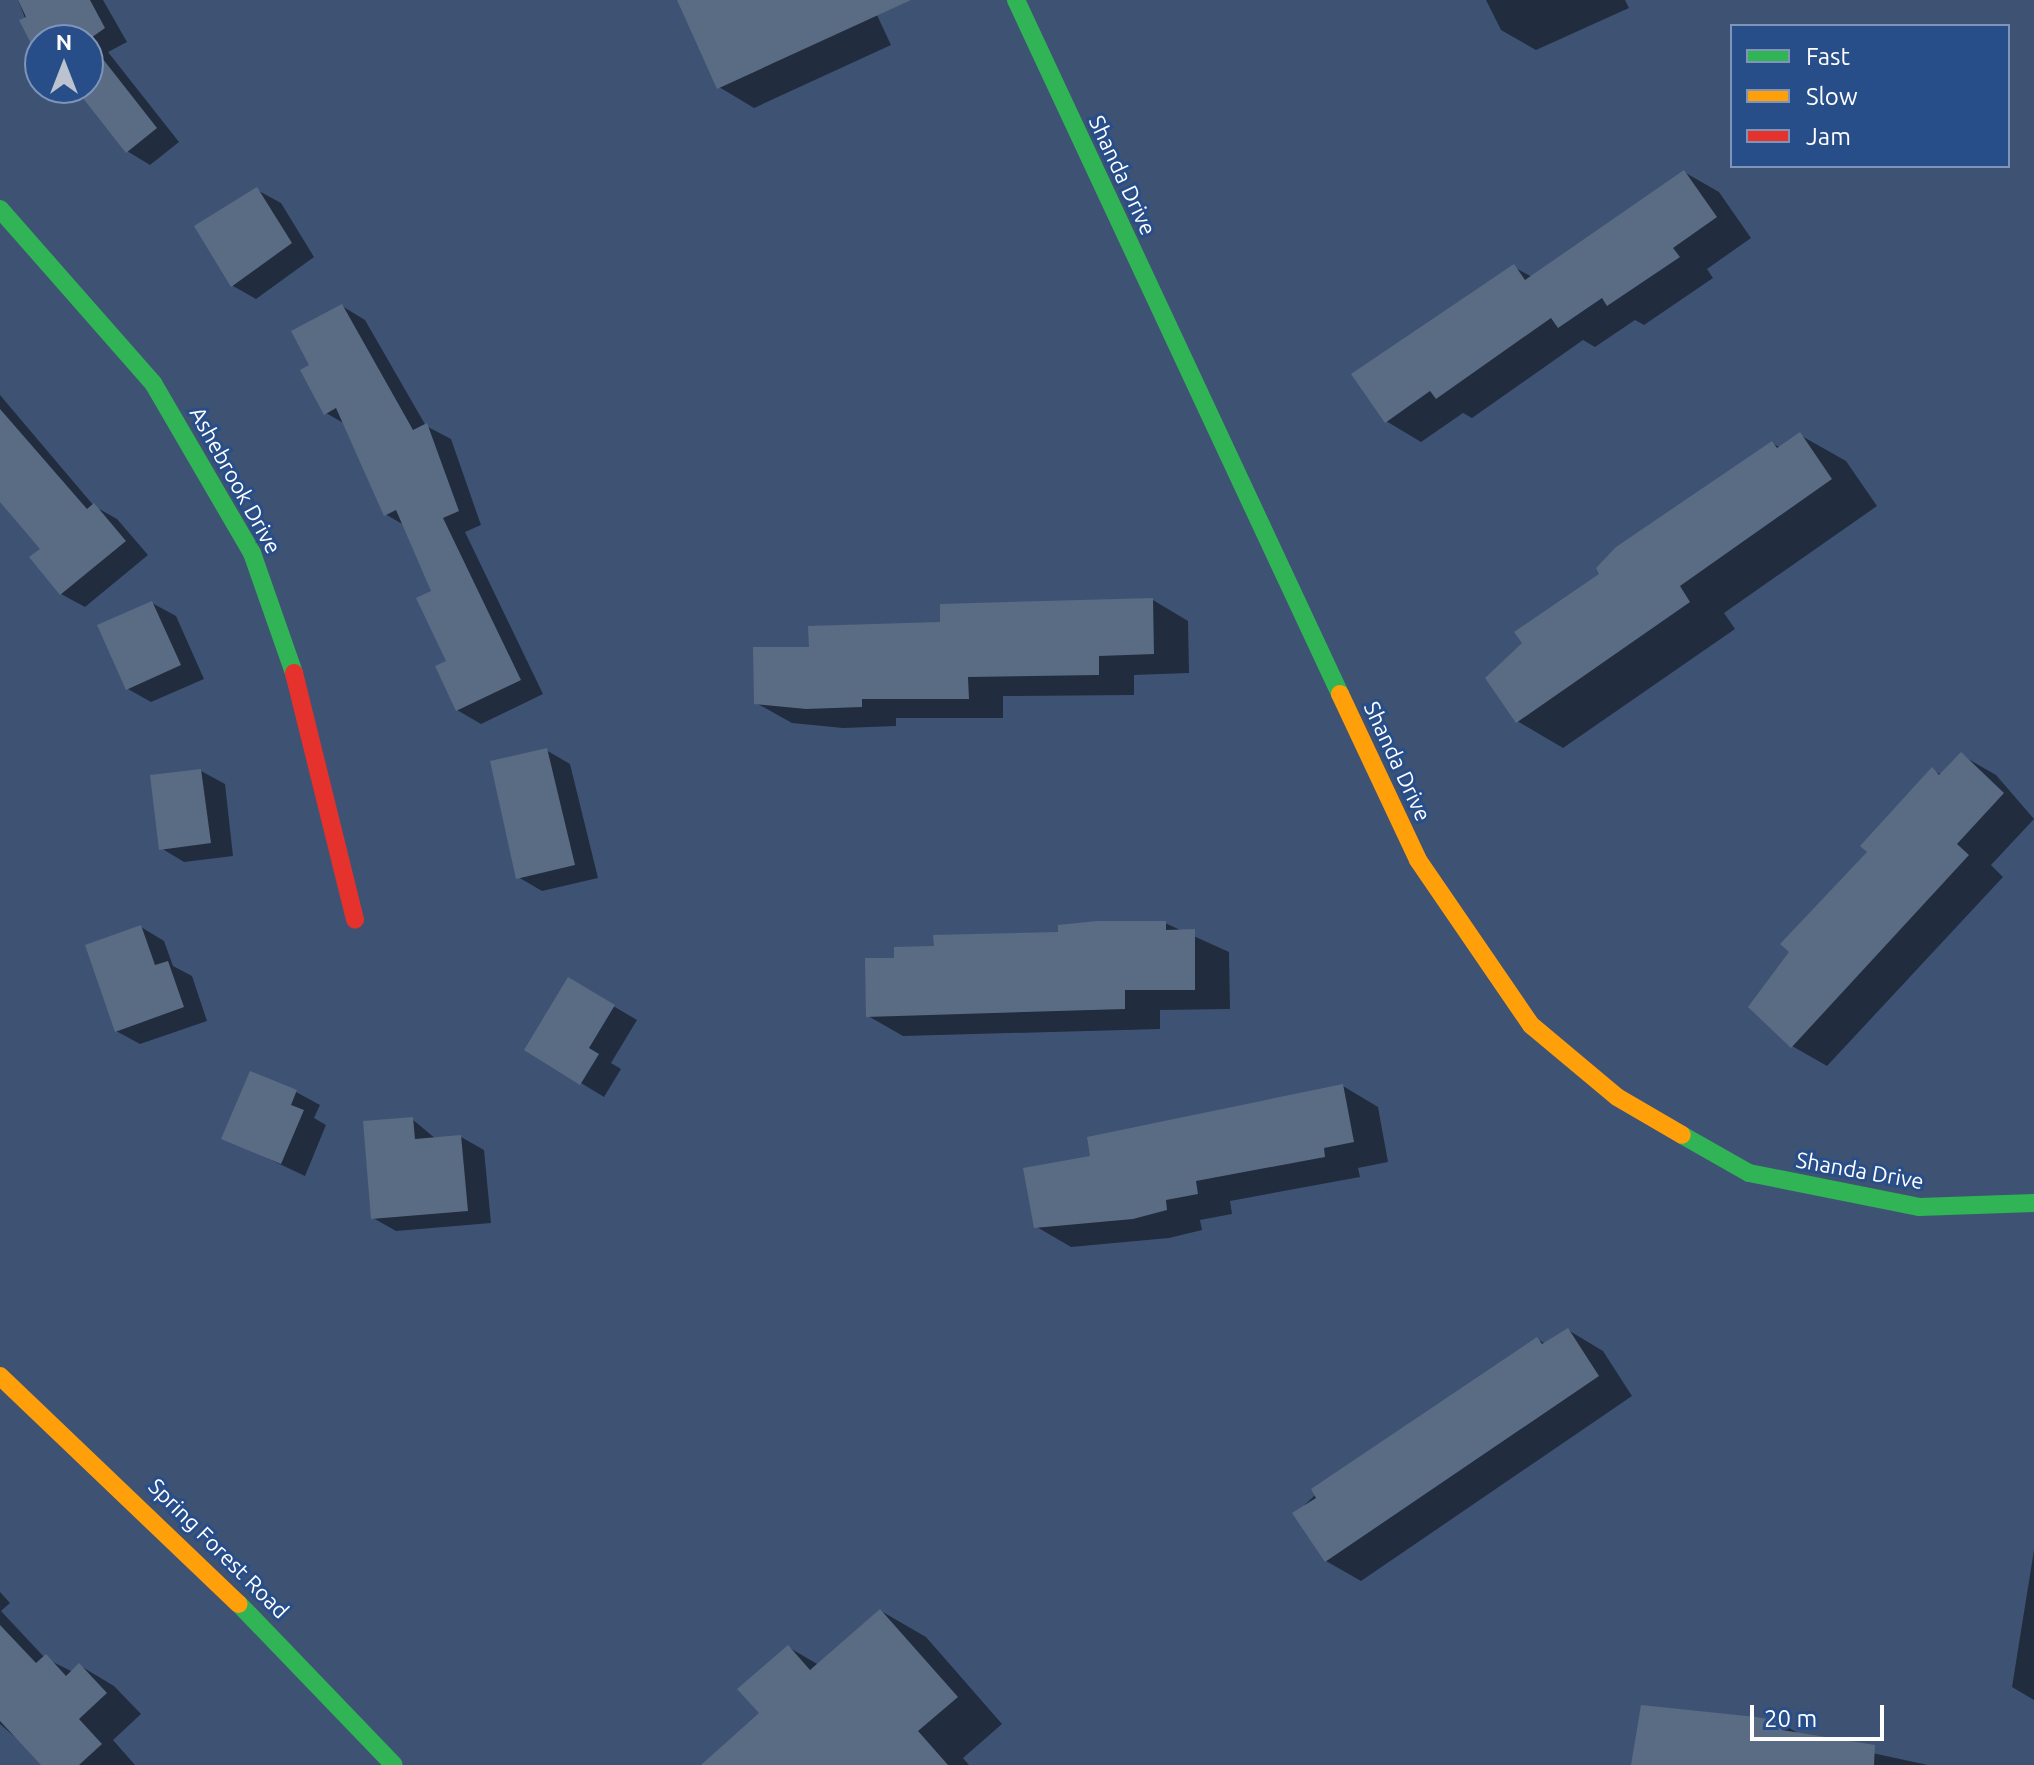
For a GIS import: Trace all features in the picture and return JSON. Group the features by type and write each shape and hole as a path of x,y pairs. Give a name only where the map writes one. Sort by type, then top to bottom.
{"street":[{"name":"Shanda Drive","path":"1016,0 1418,860 1531,1025 1617,1097 1749,1173 1919,1207 2034,1203"},
{"name":"Ashebrook Drive","path":"0,209 153,383 252,553 289,653 355,920"},
{"name":"Spring Forest Road","path":"0,1376 161,1523 394,1765"}],"building":[{"path":"18,0 90,0 103,24 24,24 24,30 19,20 26,17"},
{"path":"677,0 911,0 717,89"},
{"path":"104,60 157,128 126,153 88,104 104,104"},
{"path":"1684,170 1717,217 1673,248 1680,257 1607,306 1602,298 1558,328 1551,318 1436,399 1430,391 1385,423 1351,374 1514,264 1525,280"},
{"path":"257,187 292,243 231,287 194,226"},
{"path":"342,304 413,430 427,423 459,511 443,518 521,680 456,711 435,666 446,661 416,598 431,591 396,510 384,516 336,408 324,415 300,370 309,365 291,331"},
{"path":"0,409 87,509 94,503 126,541 60,595 29,557 40,549 0,502"},
{"path":"1800,432 1832,479 1680,586 1690,602 1516,723 1485,678 1522,643 1514,632 1599,574 1596,568 1616,547 1772,441 1777,448"},
{"path":"1153,598 1154,654 1099,656 1099,675 968,677 969,699 862,699 862,707 806,709 754,704 753,647 809,647 808,626 940,622 940,604"},
{"path":"152,601 181,665 126,690 97,625"},
{"path":"547,748 575,865 516,879 490,761"},
{"path":"1961,752 2004,793 1957,844 1969,855 1791,1048 1748,1007 1789,952 1780,944 1867,852 1860,846 1932,767 1939,775"},
{"path":"201,769 211,843 159,850 150,775"},
{"path":"1097,921 1166,921 1166,930 1195,929 1195,990 1125,990 1125,1009 866,1017 865,958 894,958 894,947 934,946 933,935 1058,932 1058,925"},
{"path":"141,925 155,965 168,961 184,1007 115,1032 85,945"},
{"path":"568,977 615,1005 589,1048 599,1054 580,1085 524,1050"},
{"path":"250,1071 297,1090 291,1105 304,1110 281,1164 221,1139"},
{"path":"1343,1084 1354,1142 1324,1148 1325,1157 1196,1181 1198,1194 1166,1200 1167,1210 1133,1219 1034,1228 1023,1168 1090,1156 1087,1137"},
{"path":"413,1117 415,1139 461,1135 468,1211 371,1219 363,1121"},
{"path":"1568,1328 1599,1376 1325,1562 1292,1513 1316,1498 1311,1489 1537,1337 1542,1344"},
{"path":"880,1609 958,1697 918,1731 948,1765 701,1765 759,1713 737,1689 788,1645 810,1670"},
{"path":"0,1625 36,1663 46,1654 66,1676 79,1663 107,1693 79,1719 102,1744 79,1765 41,1765 0,1721"},
{"path":"1641,1705 1756,1717 1783,1722 1782,1730 1875,1745 1874,1765 1631,1765"}],"traffic: fast":[{"path":"1016,0 1340,694"},
{"path":"0,209 153,383 252,553 294,673"},
{"path":"1682,1135 1749,1173 1919,1207 2034,1203"},
{"path":"239,1604 394,1765"}],"traffic: slow":[{"path":"1340,694 1418,860 1531,1025 1617,1097 1682,1135"},
{"path":"0,1376 239,1604"}],"traffic: jam":[{"path":"294,673 355,920"}]}
